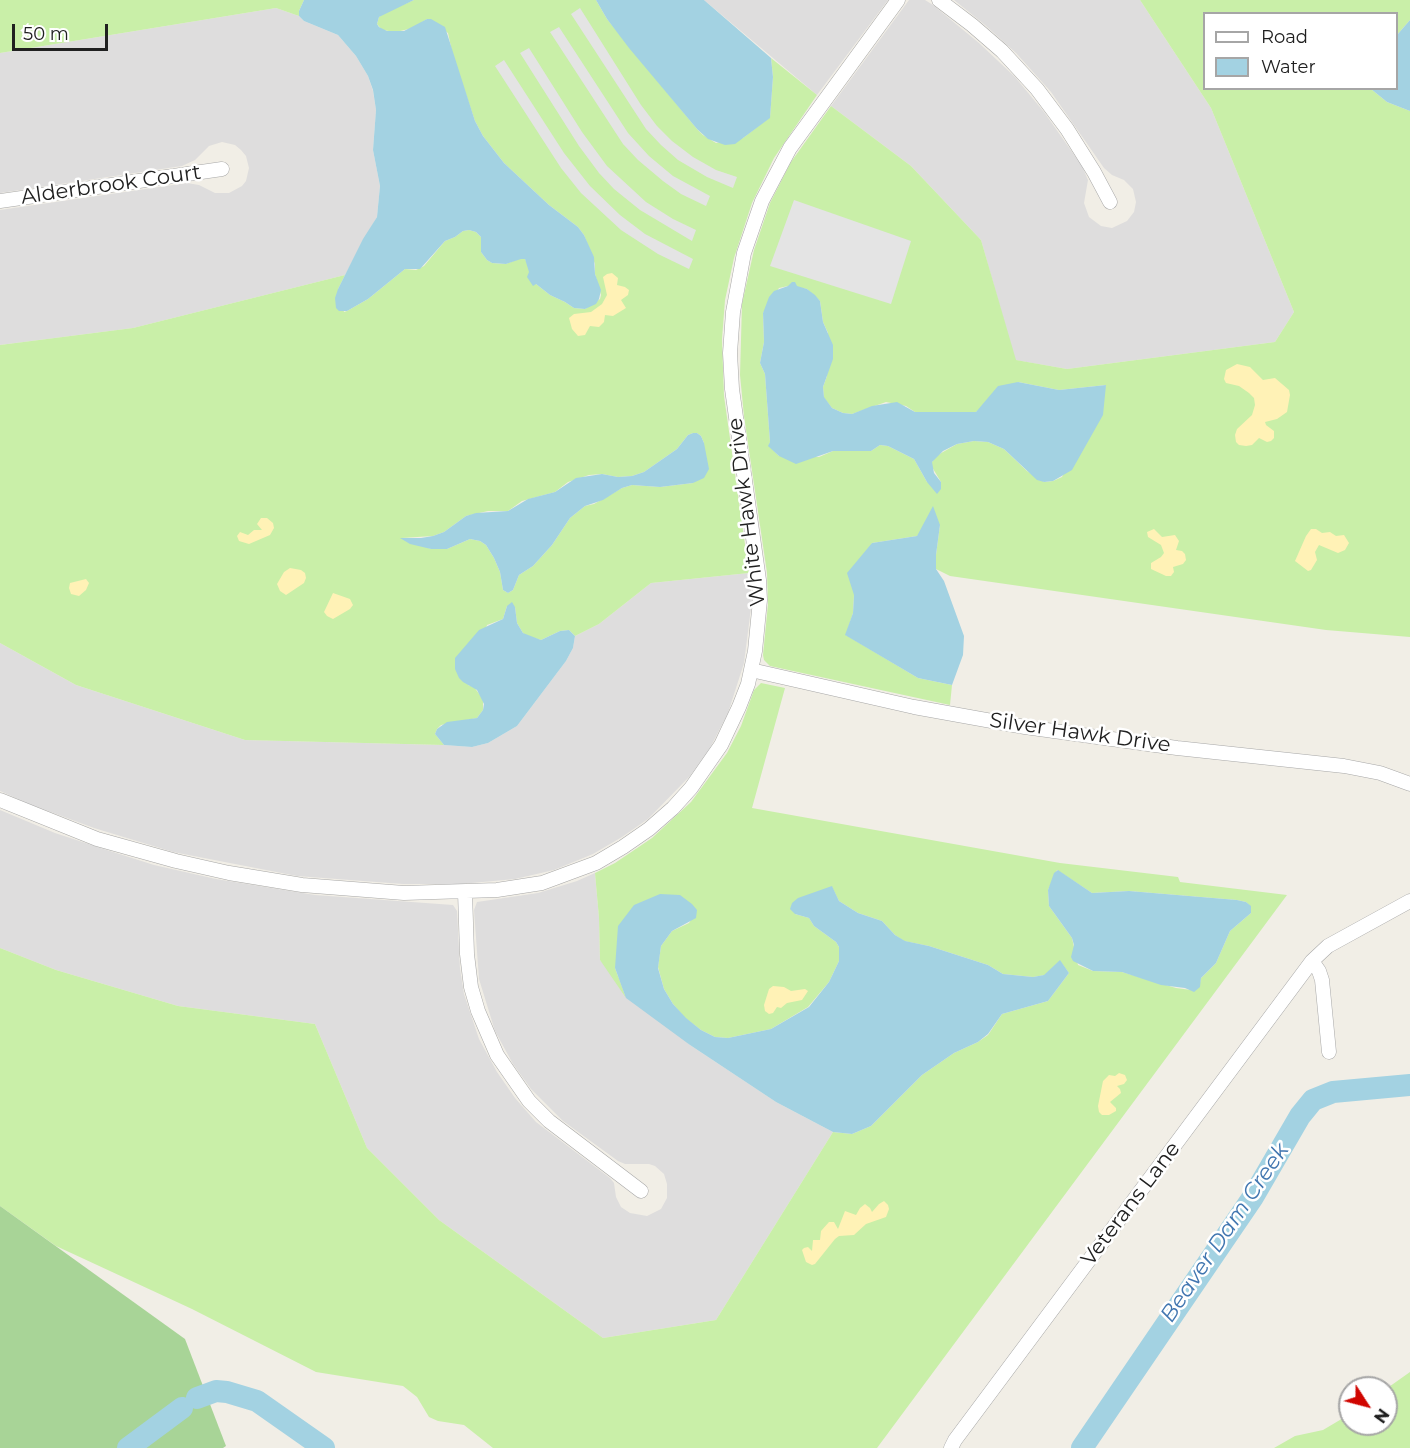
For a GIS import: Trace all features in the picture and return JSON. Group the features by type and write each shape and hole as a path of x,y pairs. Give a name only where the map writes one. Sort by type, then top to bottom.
{"street":[{"name":"White Hawk Drive","path":"0,800 97,839 176,861 229,873 340,889 404,893 465,892 520,887 568,874 623,848 673,808 707,766 732,724 751,670 757,634 759,590 732,389 730,353 738,278 755,218 780,165 800,133 897,0"},
{"path":"939,0 990,40 1037,89 1072,136 1110,202"},
{"name":"Alderbrook Court","path":"0,201 222,169"},
{"name":"Silver Hawk Drive","path":"751,670 914,707 1025,727 1178,748 1344,766 1380,773 1410,784"},
{"path":"465,892 467,954 471,987 478,1011 497,1055 529,1101 549,1121 641,1191"},
{"name":"Veterans Lane","path":"951,1448 1312,961 1328,946 1410,901"},
{"path":"1312,961 1322,980 1329,1052"}],"shaded area":[{"path":"704,0 888,0 817,95"},
{"path":"909,0 925,0 933,5 1015,77 1044,112 1082,166 1088,180 1084,203 1089,217 1101,226 1112,228 1127,221 1134,212 1136,202 1133,189 1124,180 1112,175 1104,168 1051,92 1016,53 954,0 1140,0 1211,108 1294,312 1275,342 1067,369 1015,360 981,240 911,166 831,106"},
{"path":"276,8 299,16 304,21 338,35 356,56 368,76 373,91 376,110 373,150 380,186 377,217 345,275 133,328 0,345 0,210 187,183 199,185 215,193 229,193 246,181 249,168 246,156 241,150 235,145 222,142 209,146 195,160 182,166 0,193 0,53"},
{"path":"580,8 641,105 657,126 693,157 716,170 737,177 733,188 707,177 678,160 646,129 571,14"},
{"path":"559,27 628,133 649,156 673,176 710,196 706,206 681,194 663,181 623,144 550,32"},
{"path":"529,48 582,132 607,166 646,202 696,230 692,241 640,210 614,189 599,173 579,146 520,53"},
{"path":"504,60 564,153 590,186 620,215 645,234 693,259 689,269 658,254 621,230 581,193 561,168 495,66"},
{"path":"794,200 911,241 891,304 770,266"},
{"path":"749,573 752,600 744,663 728,713 710,748 690,776 648,819 593,854 554,870 515,879 461,884 403,884 297,876 173,852 94,828 0,791 0,643 76,685 245,740 472,747 488,743 517,726 566,661 573,648 575,636 599,624 651,583"},
{"path":"0,810 55,833 110,851 154,865 216,879 315,895 453,905 457,911 460,969 464,994 479,1039 497,1072 536,1122 610,1178 614,1183 616,1197 621,1207 630,1213 647,1216 661,1209 667,1198 664,1174 649,1164 625,1164 618,1161 563,1121 531,1089 513,1064 495,1031 479,979 474,910 477,902 538,893 595,873 600,960 690,1045 776,1102 833,1132 716,1320 603,1338 439,1220 367,1148 315,1024 178,1006 56,970 0,948"}],"green space":[{"path":"0,0 304,0 299,16 276,8 0,53"},
{"path":"414,0 596,0 607,19 697,129 716,143 743,138 770,117 773,77 771,58 817,95 774,158 752,203 734,258 725,300 722,339 724,396 749,573 651,583 599,624 575,636 569,630 560,631 541,640 527,636 517,623 515,607 507,606 503,619 487,625 468,685 474,687 483,699 483,710 477,718 441,725 435,734 444,745 245,740 76,685 0,643 0,345 133,328 345,275 338,289 344,312 368,299 405,269 416,270 424,266 445,241 469,230 481,237 481,252 487,260 492,263 506,264 521,258 525,259 536,284 550,295 574,308 585,309 600,299 595,264 584,235 578,227 549,205 504,163 483,136 475,121 453,56 448,33 427,19 413,28 396,32 382,30 377,24 379,17","holes":["697,433 704,443 693,483 660,487 632,485 594,504 585,506 570,518 552,545 533,566 519,575 513,590 508,593 503,590 500,572 494,558 486,545 480,541 470,539 447,549 431,549 402,538 433,536 444,532 466,516 488,511 508,511 522,501 555,492 568,482 589,475 602,474 618,477 644,472 677,449 688,435"]},
{"path":"1140,0 1410,0 1410,20 1398,34 1398,12 1203,12 1203,90 1372,90 1387,102 1410,111 1410,637 1326,630 950,576 936,569 940,525 917,536 872,543 854,595 853,613 846,635 918,678 952,685 950,705 770,666 764,660 768,604 767,573 740,375 742,304 754,250 770,203 791,162 831,106 911,166 981,240 1016,360 1067,369 1275,342 1294,312 1211,108","holes":["788,286 807,289 820,301 823,322 828,333 824,398 832,408 843,413 852,414 886,402 906,406 915,412 976,412 1018,382 1059,390 1106,385 1062,477 1044,482 1027,471 1004,449 988,442 974,441 957,444 936,456 932,467 941,482 927,482 914,459 888,446 880,445 871,451 833,451 819,457 779,456 769,446 765,374 760,363 764,342 763,313 779,288"]},
{"path":"761,683 785,688 752,808 1060,863 1178,877 1180,882 1287,895 877,1448 493,1448 464,1425 438,1421 429,1417 417,1397 403,1386 316,1372 192,1309 56,1246 0,1206 0,948 56,970 178,1006 315,1024 367,1148 439,1220 603,1338 716,1320 833,1132 852,1134 871,1126 922,1075 954,1053 988,1035 1002,1014 1048,1001 1069,973 1060,961 1045,975 1033,977 1003,974 988,965 929,946 904,941 882,921 858,913 839,901 832,887 795,914 809,918 814,926 836,942 839,947 839,961 829,982 808,1007 771,1029 728,1038 715,1037 685,1018 673,1004 664,989 658,967 661,946 672,931 689,923 697,910 615,968 626,998 600,960 595,873 615,863 652,838 691,802 727,753 741,726 754,690","holes":["1057,870 1092,893 1129,891 1237,900 1246,902 1251,907 1251,913 1230,931 1216,963 1201,978 1200,983 1191,990 1176,988 1122,972 1093,971 1078,965 1072,938 1049,906 1048,890"]},
{"path":"0,1206 185,1339 226,1446 223,1448 0,1448"},
{"path":"1410,1372 1410,1448 1274,1448 1295,1436 1323,1430 1338,1421 1338,1436 1398,1436 1398,1380"}],"sand":[{"path":"612,273 618,278 617,285 629,290 628,295 621,300 626,308 613,316 605,315 604,322 599,327 590,326 585,335 578,336 572,329 569,318 574,314 591,312 602,304 607,295 603,277"},
{"path":"1237,364 1250,367 1263,380 1275,378 1289,390 1287,412 1277,419 1265,422 1274,431 1274,438 1271,441 1267,442 1259,438 1252,445 1246,446 1236,442 1237,429 1252,415 1255,405 1254,398 1249,393 1239,386 1226,383 1224,379 1226,370"},
{"path":"261,518 267,518 273,523 274,528 270,535 249,544 239,541 237,536 240,532 248,535 254,530 262,530 257,524"},
{"path":"1154,529 1162,537 1175,535 1179,541 1176,550 1185,554 1186,560 1183,564 1173,567 1174,572 1171,576 1151,569 1151,563 1164,553 1161,545 1148,537 1147,532"},
{"path":"1311,529 1322,533 1330,532 1336,536 1344,535 1349,543 1345,550 1338,553 1319,545 1315,552 1317,560 1308,571 1295,561"},
{"path":"290,568 301,570 305,573 306,578 304,583 286,595 280,591 277,584 284,572"},
{"path":"86,579 89,583 86,590 79,596 71,594 70,583"},
{"path":"333,593 350,599 353,605 333,619 324,612"},
{"path":"773,986 784,987 791,991 805,989 808,991 802,1000 787,1003 781,1008 777,1007 773,1013 769,1014 765,1011 764,1005 769,989"},
{"path":"1119,1073 1125,1075 1127,1080 1124,1084 1117,1086 1121,1093 1110,1102 1116,1111 1109,1115 1102,1115 1098,1106 1103,1081 1109,1075 1115,1076"},
{"path":"884,1201 889,1209 886,1217 866,1224 854,1235 839,1236 815,1264 806,1262 802,1250 808,1247 812,1251 813,1240 820,1240 821,1231 829,1222 834,1222 838,1229 845,1211 856,1215 865,1204 872,1212"}],"water":[{"path":"304,0 414,0 379,17 377,24 379,27 387,31 404,31 431,19 445,27 475,121 483,136 504,163 549,205 578,227 584,235 594,257 595,274 601,290 596,304 585,309 574,308 550,295 536,284 533,286 527,277 529,272 525,259 506,264 492,263 481,252 481,237 469,230 445,241 420,269 405,269 368,299 347,311 339,311 336,308 335,298 338,289 363,239 377,217 380,186 373,150 376,110 368,76 356,56 338,35 304,21 299,16"},
{"path":"596,0 704,0 771,58 773,77 770,118 735,144 725,145 708,139 629,48"},
{"path":"1410,20 1410,111 1387,102 1372,90 1398,90 1398,34"},
{"path":"792,282 807,289 820,301 823,322 833,345 833,359 823,387 824,397 832,408 843,413 852,414 872,406 897,402 915,412 976,412 998,386 1018,382 1059,390 1106,385 1103,415 1072,470 1053,481 1037,480 1004,449 988,442 974,441 957,444 943,451 932,462 934,473 941,482 941,489 937,494 914,459 888,446 880,445 871,451 833,451 796,464 779,456 768,446 770,442 765,374 760,363 764,342 763,313 769,297 774,291"},
{"path":"693,433 701,436 704,443 709,469 704,478 693,483 660,487 632,485 622,488 603,500 585,506 570,518 552,545 533,566 519,575 513,590 508,593 503,590 500,572 494,558 486,545 480,541 470,539 447,549 431,549 410,544 400,538 433,536 444,532 466,516 508,511 528,499 555,492 576,478 602,474 618,477 632,476 644,472 677,449 688,435"},
{"path":"933,506 940,525 936,569 944,581 964,636 963,655 952,685 918,678 845,635 853,613 854,595 847,573 872,543 917,536"},
{"path":"512,602 517,623 523,633 541,640 560,631 569,630 575,636 573,648 566,661 517,726 488,743 472,747 444,745 435,734 437,729 447,722 477,718 484,704 477,690 459,678 455,669 455,658 479,630 503,619 507,606"},
{"path":"1058,870 1092,893 1129,891 1237,900 1251,906 1251,913 1230,931 1216,963 1201,978 1200,987 1194,992 1185,988 1161,985 1122,972 1093,971 1073,961 1071,957 1074,945 1072,938 1049,906 1048,890 1054,873"},
{"path":"832,886 839,901 858,913 882,921 895,935 905,941 929,946 988,965 1003,974 1033,977 1044,975 1060,960 1069,973 1048,1001 1002,1014 988,1034 978,1042 954,1053 922,1075 871,1126 852,1134 833,1132 776,1102 690,1045 626,998 615,968 618,926 634,905 660,894 680,895 697,910 696,918 672,931 661,946 658,968 664,989 673,1004 701,1030 715,1037 728,1038 771,1029 809,1007 829,982 839,961 839,947 836,942 814,926 809,918 795,914 790,909 792,903 798,898"}],"waterway":[{"name":"Beaver Dam Creek","path":"1082,1448 1253,1197 1300,1116 1313,1100 1333,1092 1410,1085"},
{"name":"Beaver Dam Creek","path":"197,1398 216,1391 257,1401 324,1448"},
{"name":"Beaver Dam Creek","path":"128,1448 182,1408"}]}
